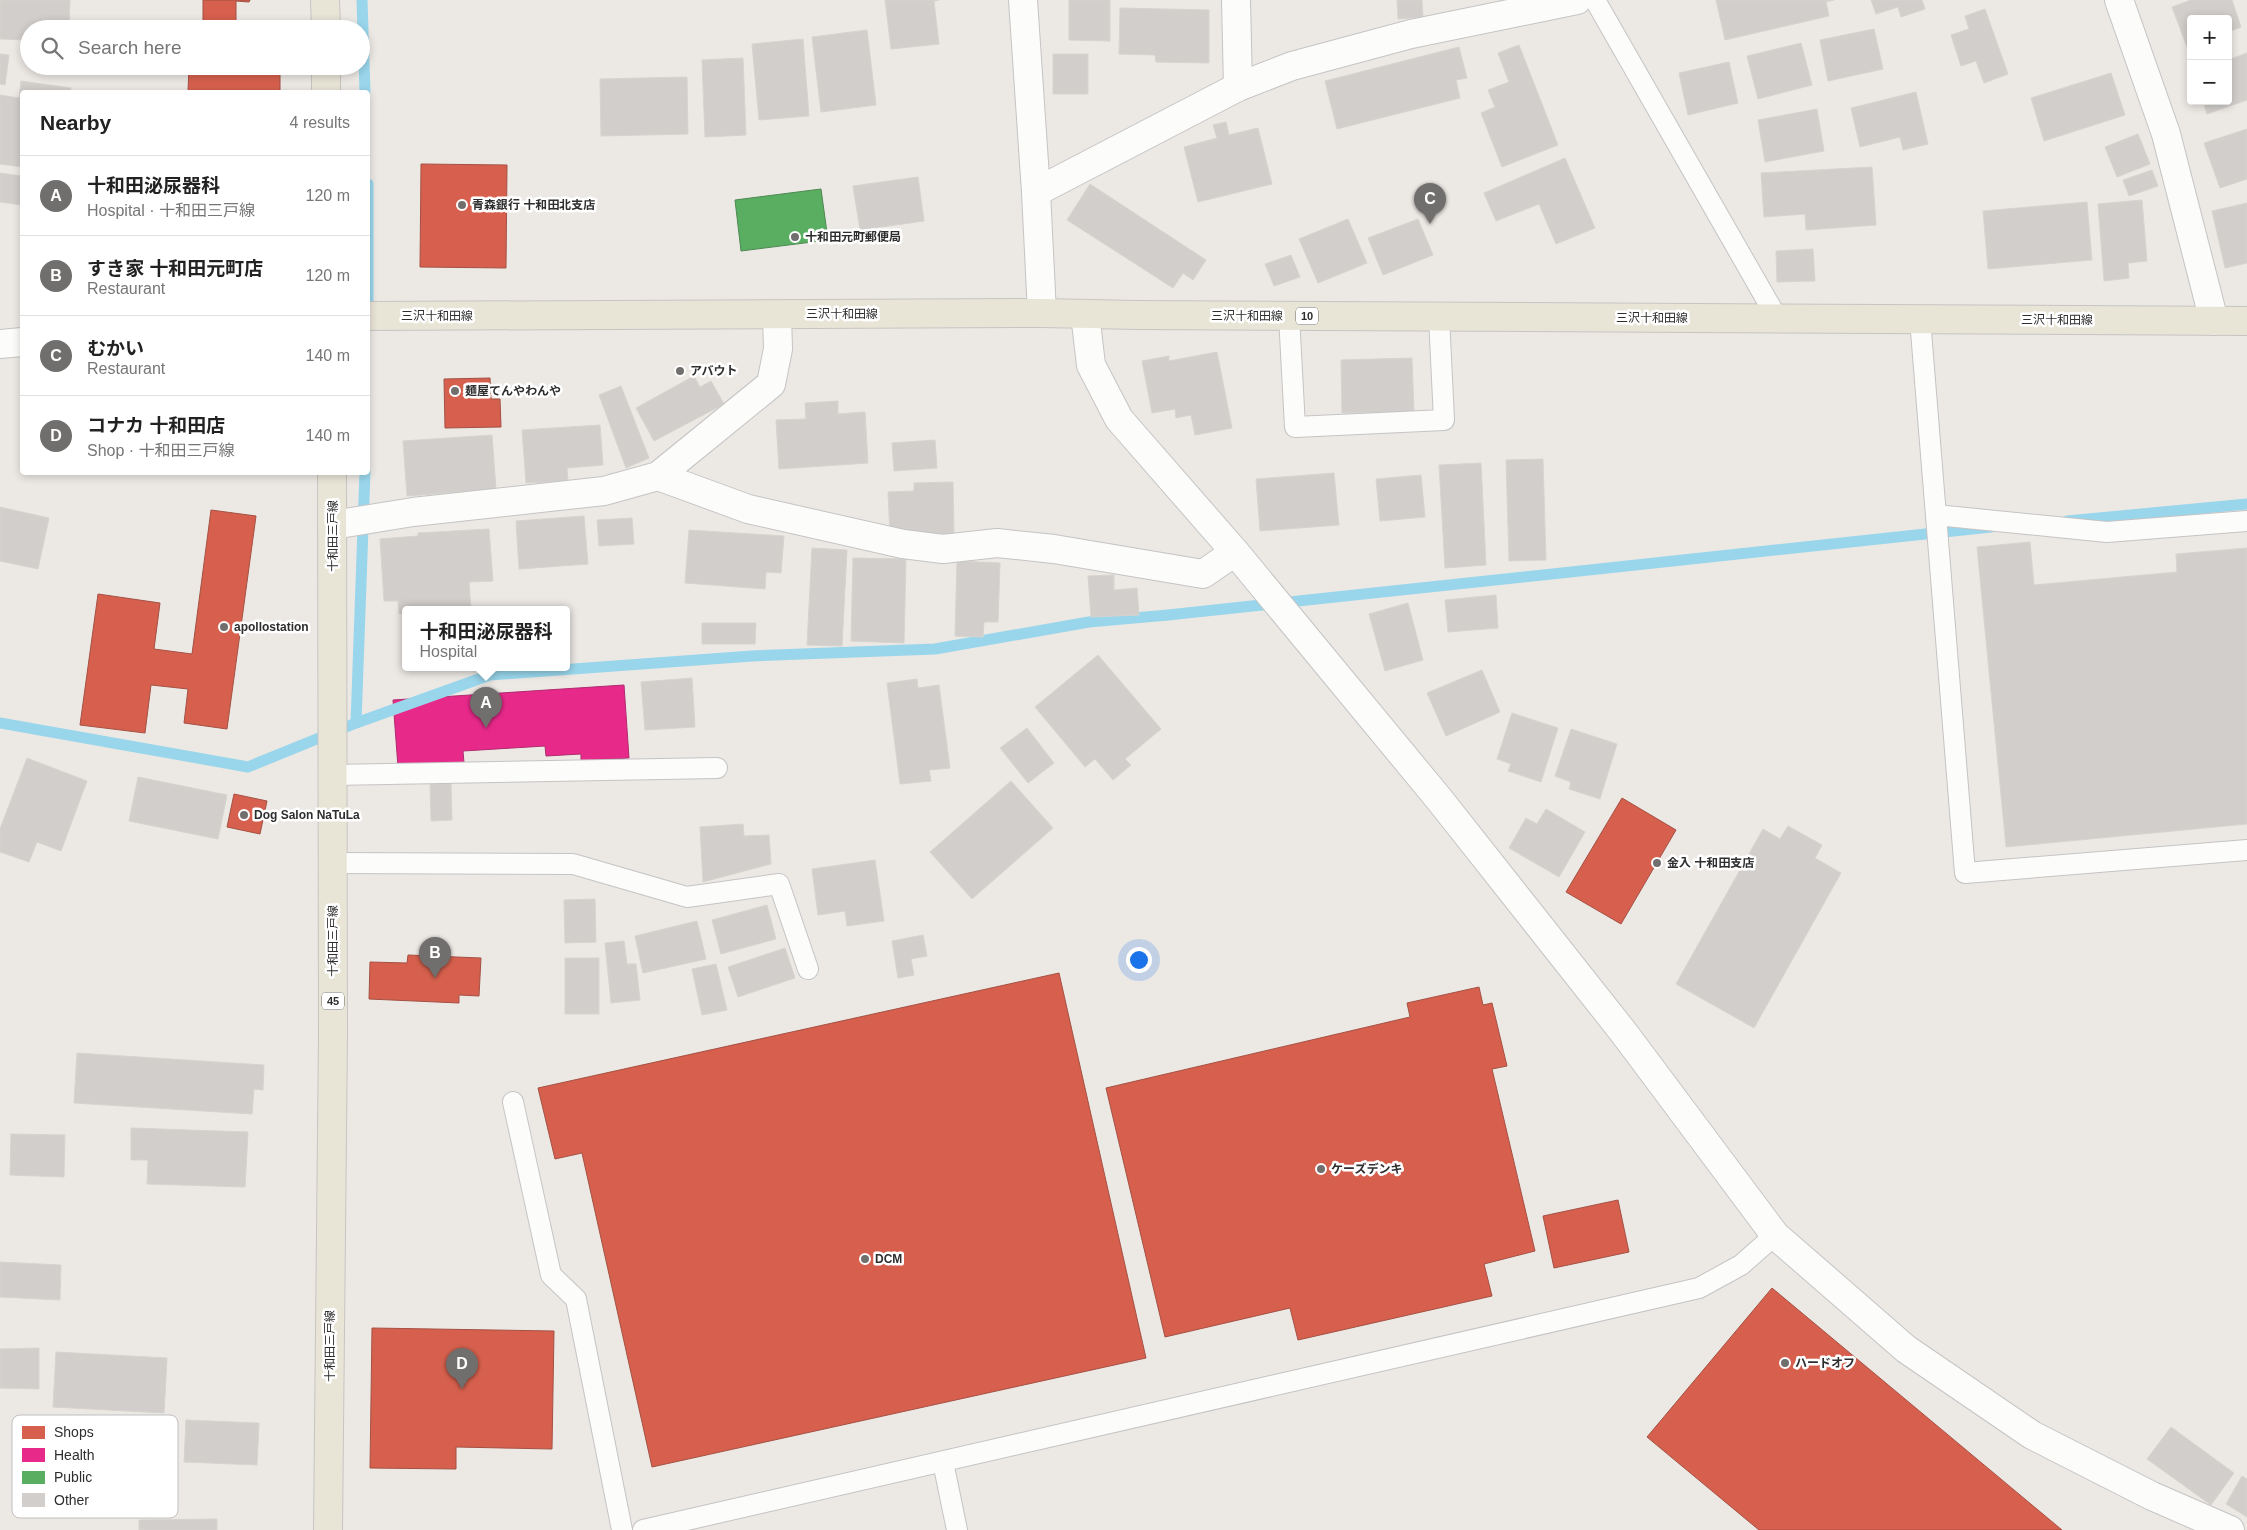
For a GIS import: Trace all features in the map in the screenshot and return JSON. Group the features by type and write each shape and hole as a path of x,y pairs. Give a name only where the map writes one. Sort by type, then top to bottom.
{"main road":[{"path":"325,0 326,20"},
{"path":"326,75 326,90"},
{"name":"三沢十和田線","path":"370,316 1042,313 2247,321"},
{"name":"十和田三戸線","path":"328,1530 333,863 332,475"}],"street":[{"path":"1023,0 1042,313"},
{"path":"1236,0 1238,87"},
{"path":"1036,192 1238,87 1292,66 1411,34 1576,0"},
{"path":"2119,0 2166,134 2214,321"},
{"path":"333,525 413,512 604,491 658,476 771,384 778,350 777,314"},
{"path":"1085,314 1092,365 1119,419 1235,552 1445,807 1624,1033 1776,1235 1906,1349 2032,1435 2152,1496 2230,1530"},
{"path":"0,344 20,342"},
{"path":"658,476 748,509 903,544 943,549 997,543 1054,549 1203,574 1235,552"}],"lane":[{"path":"1595,0 1777,318"},
{"path":"1289,316 1294,427 1444,420 1439,317"},
{"path":"1920,319 1965,872 2247,850"},
{"path":"1936,515 2107,532 2247,521"},
{"path":"333,775 717,768"},
{"path":"333,863 573,864 687,897 780,884 808,969"},
{"path":"513,1102 551,1275 576,1299 622,1530"},
{"path":"643,1530 1699,1288 1741,1265 1776,1235"},
{"path":"943,1462 957,1530"}],"building: Shops":[{"path":"203,0 250,0 249,2 236,1 236,20 203,20"},
{"path":"189,75 280,75 280,90 188,90"},
{"path":"421,164 507,165 506,268 420,267"},
{"path":"490,378 491,399 500,399 501,427 445,428 444,379"},
{"path":"211,510 256,516 227,729 184,723 188,689 151,685 145,733 80,725 98,594 160,603 154,649 192,654"},
{"path":"234,794 267,801 260,834 227,827"},
{"path":"1622,798 1676,830 1621,924 1566,892"},
{"path":"408,955 481,958 479,996 459,995 459,1003 369,999 370,962 407,963"},
{"name":"DCM","path":"1059,973 1146,1358 652,1467 582,1153 555,1159 538,1088"},
{"name":"ケーズデンキ","path":"1479,987 1483,1005 1492,1003 1507,1066 1492,1069 1535,1251 1484,1264 1492,1296 1298,1340 1290,1308 1165,1337 1106,1088 1410,1017 1407,1003"},
{"path":"1618,1200 1629,1252 1554,1268 1543,1216"},
{"name":"ハードオフ","path":"1772,1288 2062,1530 1759,1530 1647,1437"},
{"path":"372,1328 554,1331 552,1449 456,1447 456,1469 370,1468"}],"building: Health":[{"path":"624,685 629,758 581,761 581,754 546,756 545,746 463,751 464,763 398,767 393,700"}],"building: Public":[{"path":"821,189 828,240 741,251 735,200"}],"building: Other":[{"path":"0,0 70,0 69,20 20,20 20,40 0,39"},
{"path":"885,0 939,0 934,1 939,44 891,49"},
{"path":"1069,0 1110,0 1110,41 1069,40"},
{"path":"1397,0 1422,0 1423,17 1398,19"},
{"path":"1716,0 1834,0 1826,2 1829,16 1725,40"},
{"path":"1871,0 1922,0 1925,9 1901,17 1898,7 1876,14"},
{"path":"2191,0 2232,0 2241,27 2232,30 2232,15 2187,15 2187,47 2172,7"},
{"path":"1120,8 1209,10 1209,63 1156,62 1155,55 1119,54"},
{"path":"1985,9 2008,74 1984,83 1976,61 1961,66 1951,35 1969,29 1965,16"},
{"path":"1874,29 1883,69 1828,81 1820,40"},
{"path":"867,30 876,105 821,112 812,37"},
{"path":"803,39 809,116 759,120 752,44"},
{"path":"1801,43 1812,85 1758,99 1747,56"},
{"path":"1519,45 1558,145 1502,167 1481,113 1495,107 1488,90 1509,82 1498,53"},
{"path":"1459,47 1467,78 1456,80 1460,98 1337,129 1325,81"},
{"path":"2247,53 2247,100 2207,114 2204,105 2232,105 2232,59"},
{"path":"0,54 9,55 5,85 0,84"},
{"path":"1053,54 1088,54 1088,94 1053,94"},
{"path":"743,58 746,135 705,137 702,60"},
{"path":"1729,62 1738,103 1688,115 1679,73"},
{"path":"2111,73 2125,115 2044,141 2031,98"},
{"path":"687,77 688,134 601,136 600,79"},
{"path":"21,81 71,88 70,90 20,90 20,167 0,164 0,95 19,98"},
{"path":"1916,92 1928,144 1903,150 1900,137 1860,147 1851,108"},
{"path":"1817,109 1824,151 1765,162 1758,120"},
{"path":"1226,122 1229,135 1258,128 1272,184 1198,202 1184,147 1217,138 1213,125"},
{"path":"2247,129 2247,179 2220,188 2204,143"},
{"path":"2138,134 2150,164 2117,177 2105,147"},
{"path":"1565,158 1595,228 1556,244 1539,204 1496,221 1484,193"},
{"path":"1872,167 1876,225 1806,230 1805,214 1764,217 1761,173"},
{"path":"2152,170 2158,186 2129,196 2123,180"},
{"path":"0,173 20,176 20,205 0,202"},
{"path":"918,177 924,221 860,230 853,186"},
{"path":"1090,184 1206,260 1193,280 1183,273 1173,288 1067,220"},
{"path":"2142,200 2147,261 2128,263 2129,278 2104,281 2098,204"},
{"path":"2087,202 2092,260 1988,269 1983,211"},
{"path":"2247,203 2247,263 2225,268 2212,211"},
{"path":"1348,219 1367,263 1318,283 1299,239"},
{"path":"1418,219 1433,255 1383,275 1368,238"},
{"path":"1813,249 1815,281 1777,282 1776,251"},
{"path":"1291,255 1300,277 1274,286 1265,264"},
{"path":"1217,352 1232,428 1195,435 1191,415 1176,418 1175,409 1152,413 1142,361 1169,356 1169,361"},
{"path":"1412,358 1414,412 1342,413 1341,360"},
{"path":"694,376 700,387 711,381 724,404 654,441 636,408"},
{"path":"621,386 649,458 626,468 599,395"},
{"path":"838,401 838,414 865,412 868,463 779,469 776,420 806,419 805,403"},
{"path":"600,425 603,465 567,468 568,481 526,483 522,430"},
{"path":"492,435 496,489 407,496 403,441"},
{"path":"935,440 937,468 894,471 892,443"},
{"path":"1543,459 1546,560 1509,561 1506,460"},
{"path":"1481,463 1486,565 1445,568 1439,465"},
{"path":"1334,473 1339,525 1260,531 1256,479"},
{"path":"1421,475 1425,517 1380,521 1376,479"},
{"path":"953,482 954,533 890,535 888,492 914,491 914,483"},
{"path":"0,507 49,518 38,569 0,561"},
{"path":"584,516 588,564 519,569 516,521"},
{"path":"632,518 634,544 599,546 597,520"},
{"path":"489,529 493,581 469,582 471,606 402,606 402,614 399,614 398,601 384,601 380,539 418,536 418,533"},
{"path":"689,530 784,536 781,573 766,572 765,589 685,583"},
{"path":"2030,542 2034,585 2177,572 2176,554 2247,548 2247,824 2006,847 1977,547"},
{"path":"812,548 847,550 842,646 807,645"},
{"path":"853,558 906,559 904,643 851,641"},
{"path":"957,561 1000,563 998,622 984,622 983,637 955,636"},
{"path":"1114,575 1114,590 1137,588 1139,615 1091,617 1088,576"},
{"path":"1496,595 1498,628 1448,632 1445,600"},
{"path":"1408,603 1423,660 1385,671 1369,614"},
{"path":"702,623 756,623 755,644 702,644"},
{"path":"1098,655 1161,729 1125,759 1131,765 1113,780 1095,759 1085,767 1035,707"},
{"path":"1482,670 1500,712 1446,736 1427,693"},
{"path":"692,678 695,727 645,730 641,682"},
{"path":"917,679 918,688 939,685 950,768 929,770 931,781 900,784 887,683"},
{"path":"1512,713 1558,728 1541,782 1508,771 1511,764 1497,759"},
{"path":"1027,728 1054,763 1028,783 1000,748"},
{"path":"1571,729 1617,744 1600,799 1569,789 1571,782 1555,776"},
{"path":"27,758 87,781 61,851 37,842 29,862 0,852 0,829"},
{"path":"138,777 227,795 218,839 129,821"},
{"path":"1011,781 1053,828 972,899 930,852"},
{"path":"451,782 452,820 431,821 430,783"},
{"path":"1546,809 1585,832 1559,877 1509,848 1526,818 1537,824"},
{"path":"743,824 744,836 769,835 771,864 703,882 700,827"},
{"path":"1788,826 1822,845 1815,858 1841,873 1754,1028 1676,984 1763,829 1780,839"},
{"path":"875,860 884,921 847,926 845,911 818,915 812,869"},
{"path":"595,899 596,942 565,943 564,900"},
{"path":"767,905 776,939 721,954 712,920"},
{"path":"697,921 706,959 643,973 635,936"},
{"path":"923,935 927,956 911,959 914,975 898,978 892,941"},
{"path":"624,941 627,964 636,964 640,1000 611,1003 605,943"},
{"path":"785,948 795,978 738,997 728,967"},
{"path":"565,958 599,958 599,1014 565,1014"},
{"path":"716,964 727,1010 702,1015 692,969"},
{"path":"77,1053 264,1065 263,1090 254,1089 252,1114 74,1103"},
{"path":"131,1128 248,1132 245,1187 147,1184 148,1160 131,1160"},
{"path":"11,1134 65,1135 64,1177 10,1175"},
{"path":"0,1262 61,1265 60,1300 0,1297"},
{"path":"39,1348 39,1389 0,1388 0,1349"},
{"path":"56,1352 167,1358 164,1413 53,1407"},
{"path":"186,1420 259,1423 257,1465 184,1462"},
{"path":"2171,1427 2234,1473 2211,1505 2147,1459"},
{"path":"2242,1476 2247,1479 2247,1517 2226,1504"},
{"path":"217,1519 217,1530 139,1530 139,1520"}],"waterway":[{"path":"362,0 363,20"},
{"path":"364,75 365,90"},
{"path":"356,723 365,475"},
{"path":"2067,521 2247,504"},
{"path":"570,669 752,656 935,649 1089,622 1991,527"},
{"path":"0,723 248,767 356,723 490,675 545,671"}],"place":[{"name":"青森銀行 十和田北支店","path":"462,205"},
{"name":"むかい","path":"1430,224"},
{"name":"十和田元町郵便局","path":"795,237"},
{"name":"アバウト","path":"680,371"},
{"name":"麺屋てんやわんや","path":"455,391"},
{"name":"apollostation","path":"224,627"},
{"name":"十和田泌尿器科","path":"486,728"},
{"name":"Dog Salon NaTuLa","path":"244,815"},
{"name":"金入 十和田支店","path":"1657,863"},
{"name":"すき家 十和田元町店","path":"435,978"},
{"name":"ケーズデンキ","path":"1321,1169"},
{"name":"DCM","path":"865,1259"},
{"name":"ハードオフ","path":"1785,1363"},
{"name":"コナカ 十和田店","path":"462,1389"}]}
